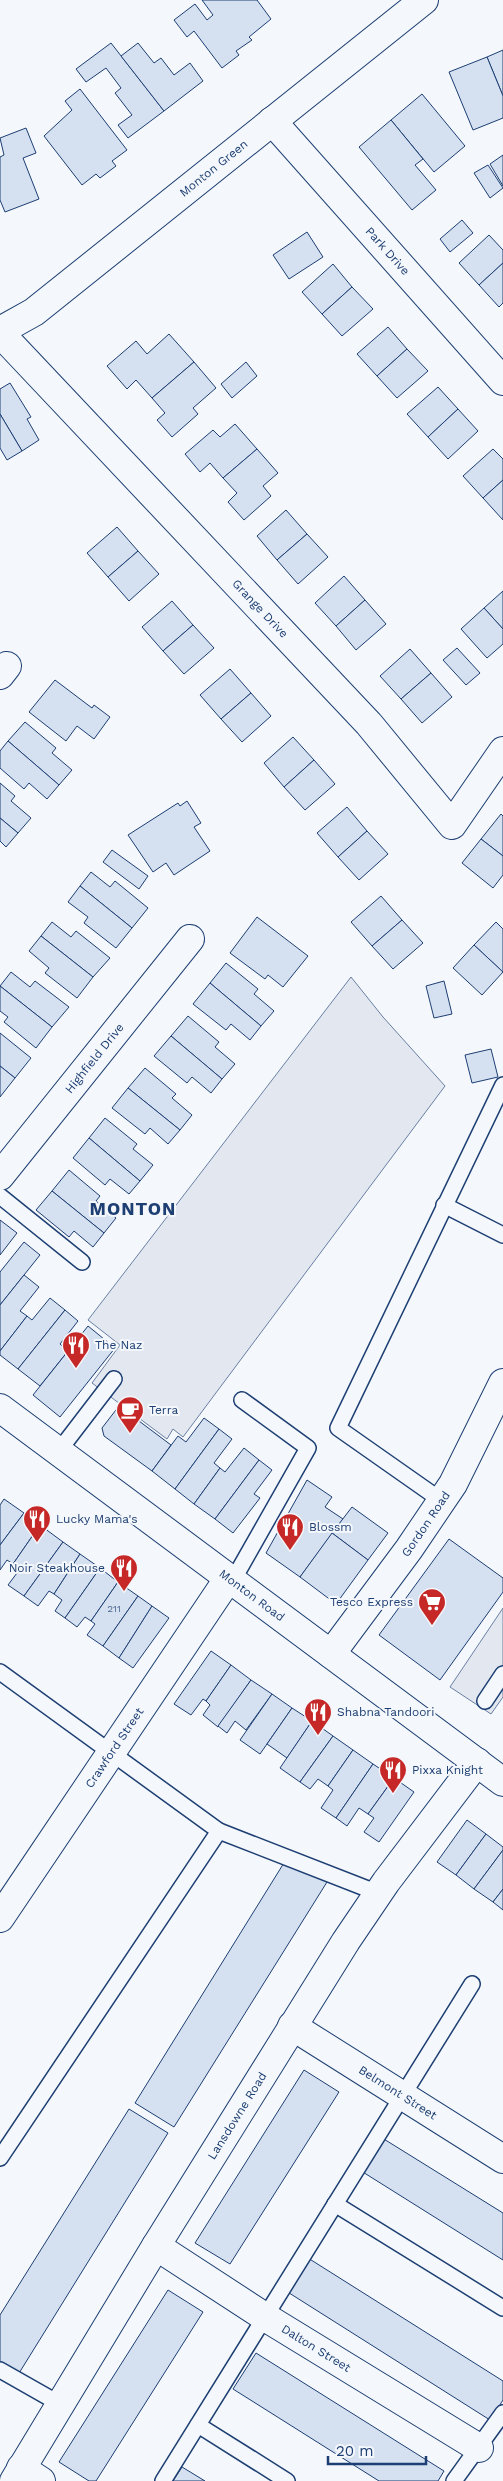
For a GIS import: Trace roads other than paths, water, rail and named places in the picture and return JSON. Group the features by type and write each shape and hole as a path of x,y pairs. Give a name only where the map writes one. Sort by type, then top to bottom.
{"street":[{"name":"Monton Green","path":"0,332 34,312 424,0"},
{"name":"Park Drive","path":"272,121 503,380"},
{"name":"Grange Drive","path":"0,332 369,724 452,825 503,751"},
{"name":"Highfield Drive","path":"0,1176 190,939"},
{"name":"Gordon Road","path":"331,1654 453,1484 503,1383"},
{"name":"Monton Road","path":"0,1408 503,1782"},
{"name":"Crawford Street","path":"0,1918 230,1580"},
{"name":"Lansdowne Road","path":"25,2477 60,2404 292,2026 378,1893 477,1762"},
{"name":"Belmont Street","path":"292,2026 503,2159"},
{"name":"Dalton Street","path":"156,2246 265,2317 479,2448"}],"lane":[{"path":"442,1501 338,1428 503,1085"},
{"path":"0,1196 82,1262"},
{"path":"444,1205 503,1235"},
{"path":"58,1452 114,1379"},
{"path":"230,1580 308,1448 242,1400"},
{"path":"0,1672 220,1831 378,1893"},
{"path":"485,1701 503,1674"},
{"path":"0,2158 220,1831"},
{"path":"164,2481 472,1984"},
{"path":"334,2204 503,2308"},
{"path":"0,2370 60,2404"},
{"path":"454,2481 503,2413"},
{"path":"198,2425 287,2481"}],"place":[{"name":"The Naz","path":"76,1369"},
{"name":"Terra","path":"130,1434"},
{"name":"Lucky Mama's","path":"37,1543"},
{"name":"Blossm","path":"290,1551"},
{"name":"Noir Steakhouse","path":"124,1592"},
{"name":"Tesco Express","path":"432,1626"},
{"name":"Shabna Tandoori","path":"318,1736"},
{"name":"Pixxa Knight","path":"393,1794"}],"district":[{"name":"MONTON","path":"133,1209"}]}
